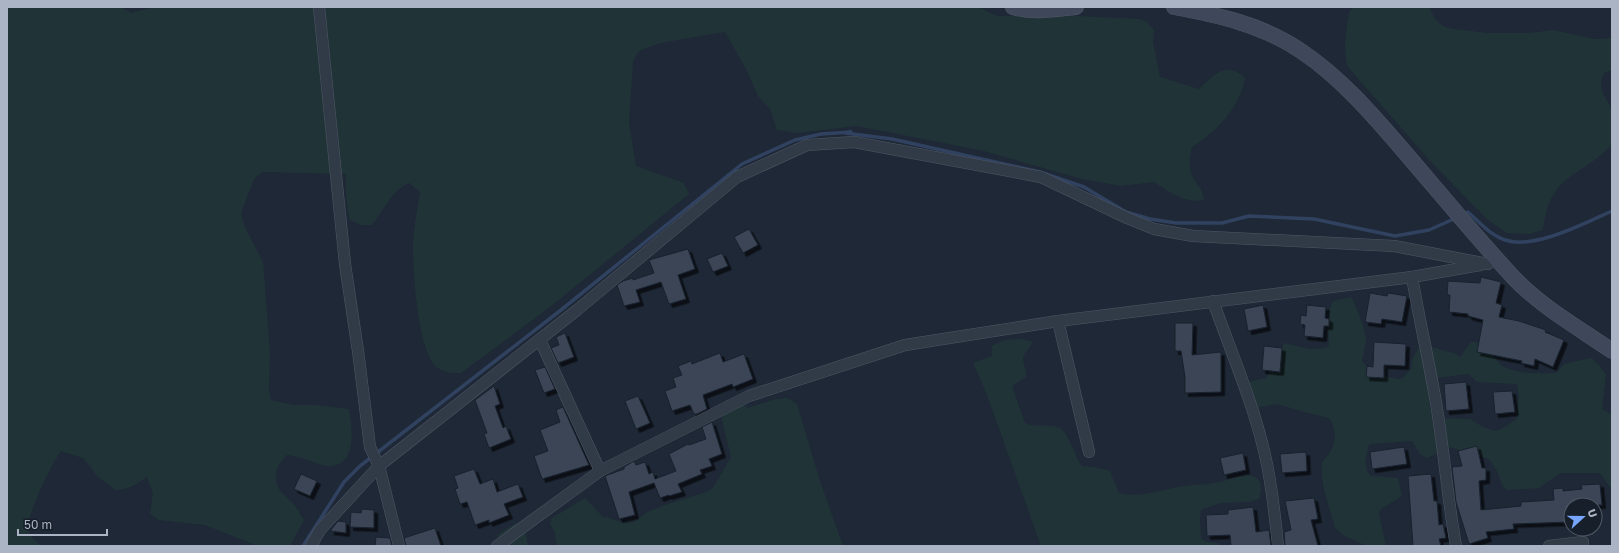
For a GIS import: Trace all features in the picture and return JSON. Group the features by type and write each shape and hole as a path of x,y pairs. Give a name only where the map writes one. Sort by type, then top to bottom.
{"main road":[{"path":"1014,7 1026,10 1076,7"},
{"path":"1174,7 1226,17 1262,30 1301,51 1343,85 1382,126 1469,226 1492,261 1552,311 1612,351"}],"street":[{"path":"319,7 345,264 370,447 377,464 399,546"},
{"path":"311,546 320,530 377,464 540,340 737,177 807,145 854,142 1041,178 1154,229 1193,236 1228,239 1394,246 1492,261"},
{"path":"497,546 600,471 749,396 905,345 1058,321 1412,277 1492,261"},
{"path":"1412,277 1421,333 1435,397 1456,546"},
{"path":"1213,301 1261,440 1272,487 1278,546"},
{"path":"1058,321 1089,452"},
{"path":"540,340 600,471"},
{"path":"1548,546 1583,542"}],"green space":[{"path":"7,7 121,7 131,13 155,7 978,7 997,16 1057,15 1140,19 1147,22 1154,30 1153,42 1160,77 1199,89 1215,75 1226,70 1232,70 1245,78 1238,100 1226,118 1210,134 1192,147 1190,169 1202,191 1204,200 1197,201 1184,199 1165,190 1154,182 1121,186 1082,179 984,151 857,126 796,133 777,130 770,109 758,96 746,69 725,32 660,43 639,51 633,61 629,122 636,166 684,183 689,194 550,307 461,373 446,372 438,368 431,360 425,346 421,329 415,291 413,244 420,192 409,183 392,196 372,225 361,225 350,220 346,197 346,174 263,172 254,179 241,213 244,225 263,262 270,353 269,389 271,400 293,405 317,405 349,409 352,435 349,452 345,459 338,464 329,466 287,455 277,468 276,478 279,489 292,502 304,520 290,546 258,546 205,525 159,520 150,514 153,493 147,477 125,489 116,490 98,477 83,458 61,451 52,465 41,488 29,521 29,533 41,546 7,546"},
{"path":"1355,7 1426,7 1430,8 1435,19 1443,26 1454,29 1487,33 1530,33 1553,30 1595,39 1612,38 1612,70 1604,73 1601,87 1611,108 1612,145 1600,156 1559,186 1552,197 1543,230 1529,234 1507,233 1488,220 1432,163 1347,66 1345,51 1346,31 1350,10"},
{"path":"1351,297 1360,317 1366,339 1362,361 1372,373 1398,379 1403,378 1411,369 1413,358 1421,344 1456,354 1460,357 1471,342 1486,343 1500,364 1511,370 1527,373 1556,373 1564,364 1591,358 1599,365 1606,375 1602,409 1612,414 1612,490 1600,473 1561,473 1539,488 1508,490 1503,487 1497,471 1489,459 1449,447 1427,458 1420,454 1412,441 1369,444 1365,462 1368,473 1372,476 1398,478 1402,496 1381,509 1379,514 1386,546 1367,546 1344,536 1335,528 1322,479 1323,463 1334,444 1335,439 1333,426 1329,418 1277,404 1256,408 1248,382 1266,378 1276,363 1284,343 1312,349 1329,346 1329,311 1333,301","holes":["1468,374 1477,382 1517,384 1519,394 1517,419 1500,430 1495,431 1483,427 1470,419 1436,418 1430,408 1428,385 1435,378"]},
{"path":"1021,339 1032,341 1023,358 1026,377 1012,386 1025,423 1051,426 1063,430 1082,466 1110,471 1119,493 1127,495 1144,494 1190,485 1215,483 1244,476 1252,476 1258,479 1261,485 1259,499 1249,502 1220,503 1201,510 1201,538 1206,542 1217,543 1220,546 1041,546 987,395 973,363 992,356 992,346 1004,340"},
{"path":"787,398 797,404 820,481 843,546 557,546 555,533 550,524 552,518 585,498 603,517 629,523 635,521 647,512 701,494 713,488 731,457 719,408 726,400 741,403 748,408 776,399"},
{"path":"516,523 525,529 528,546 507,546 497,535"}],"building":[{"path":"749,229 758,245 743,253 734,237"},
{"path":"688,249 695,269 678,275 686,299 669,304 661,282 636,290 640,302 624,306 617,285 623,281 633,278 633,280 654,273 649,260"},
{"path":"722,253 728,266 713,272 707,259"},
{"path":"1481,277 1501,282 1496,303 1502,305 1499,317 1519,321 1546,330 1545,332 1564,340 1553,367 1535,359 1534,366 1521,363 1522,361 1477,352 1483,320 1468,316 1468,314 1449,312 1450,295 1447,295 1448,281 1480,283"},
{"path":"1370,293 1387,296 1388,293 1407,296 1402,322 1382,319 1381,324 1365,322"},
{"path":"1263,305 1267,327 1248,331 1244,309"},
{"path":"1307,305 1326,307 1325,318 1329,319 1329,326 1324,326 1323,338 1304,336 1305,325 1300,324 1301,315 1306,316"},
{"path":"1175,323 1193,323 1192,355 1221,352 1221,392 1185,393 1185,377 1181,351 1175,351"},
{"path":"565,333 574,357 558,363 551,348 559,345 556,337"},
{"path":"1374,342 1406,344 1405,366 1384,365 1384,378 1366,377 1367,366 1373,367"},
{"path":"1264,346 1282,348 1280,372 1262,370"},
{"path":"720,353 723,362 744,354 753,379 733,387 732,384 703,395 707,409 697,414 694,414 690,405 672,411 665,391 676,387 673,378 682,375 678,366 691,361 692,364"},
{"path":"545,367 555,389 544,393 535,370"},
{"path":"1466,382 1469,409 1446,411 1444,384"},
{"path":"494,386 500,404 495,406 503,428 506,426 511,439 489,448 484,434 487,433 475,400"},
{"path":"1512,391 1515,412 1495,414 1493,392"},
{"path":"638,396 650,423 636,429 625,401"},
{"path":"563,407 589,465 542,479 534,456 548,451 540,430 560,422 556,410"},
{"path":"712,422 722,454 709,459 712,466 700,470 702,474 678,484 682,492 660,498 654,483 629,492 635,515 619,519 605,476 624,469 624,467 634,461 636,465 645,462 649,474 653,472 655,479 676,471 669,454 688,444 689,445 706,439 702,427"},
{"path":"1477,446 1482,468 1486,468 1486,480 1479,481 1481,510 1521,506 1521,502 1554,500 1553,489 1563,488 1563,491 1582,489 1581,485 1600,484 1601,497 1563,497 1563,522 1513,524 1514,529 1486,532 1488,538 1469,544 1456,502 1452,467 1462,466 1458,451"},
{"path":"1404,447 1407,464 1372,469 1370,452"},
{"path":"1306,452 1307,471 1282,473 1280,454"},
{"path":"1243,453 1246,470 1224,475 1220,458"},
{"path":"474,469 480,484 493,479 497,492 518,484 523,497 504,504 509,515 489,523 489,520 475,525 467,502 460,504 455,489 458,488 454,476"},
{"path":"301,474 317,481 310,496 294,489"},
{"path":"1431,474 1434,501 1437,501 1439,525 1443,524 1446,538 1439,539 1441,546 1413,546 1408,476"},
{"path":"1314,498 1318,519 1311,520 1318,546 1285,546 1284,532 1291,530 1285,501"},
{"path":"1253,507 1256,532 1269,530 1271,546 1231,546 1230,535 1207,536 1206,515 1228,514 1228,510"},
{"path":"362,509 374,510 374,528 350,527 351,512 361,513"},
{"path":"338,521 346,522 346,533 330,531"},
{"path":"435,528 441,546 406,546 404,538"},
{"path":"376,537 390,538 392,546 375,546"}],"waterway":[{"path":"303,546 344,482 360,466 561,310 742,164 795,140 821,134 851,132 845,133 892,139 1040,172"},
{"path":"1046,174 1084,187 1126,212 1150,219 1176,223 1222,223 1249,216 1314,219 1395,236 1429,230 1456,218"},
{"path":"1463,215 1468,212 1494,235 1505,240 1517,242 1530,241 1559,234 1612,211"}]}
